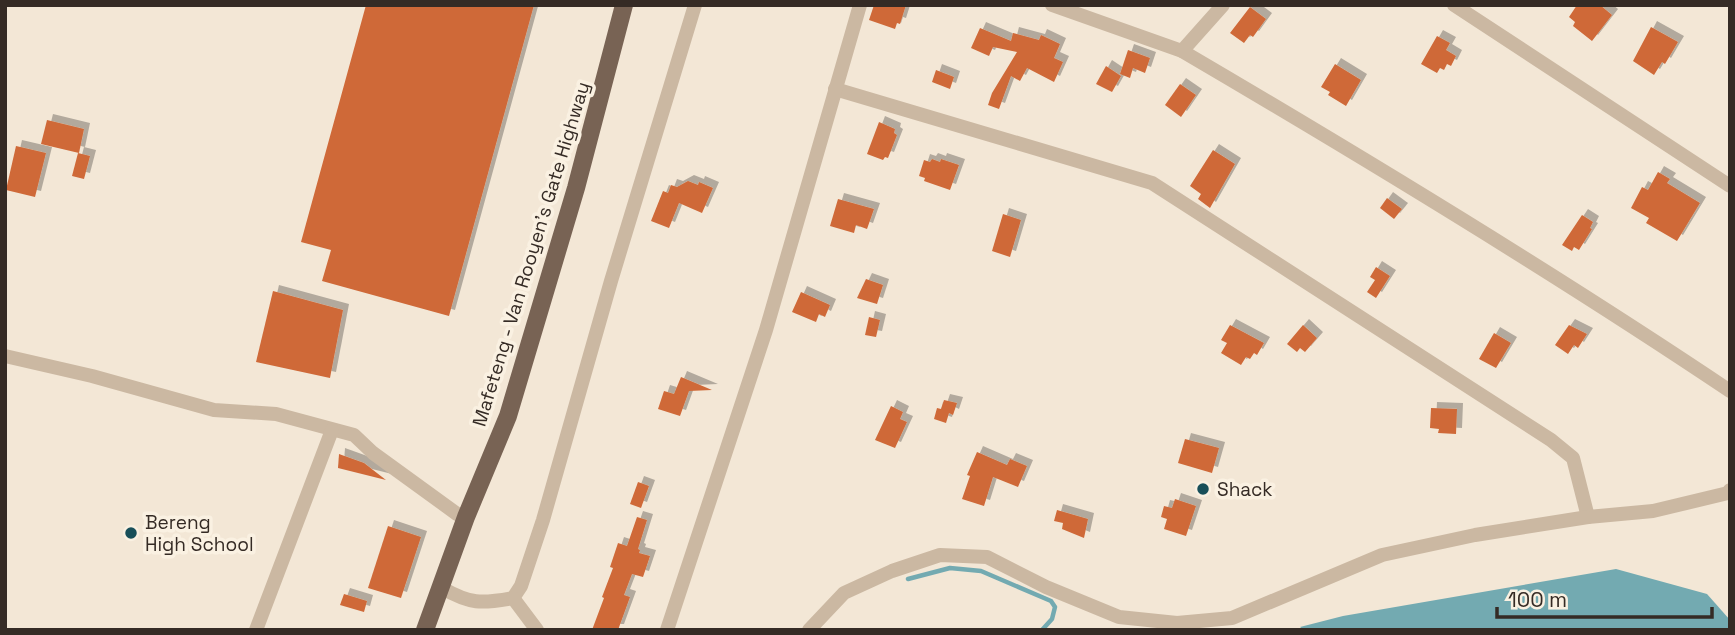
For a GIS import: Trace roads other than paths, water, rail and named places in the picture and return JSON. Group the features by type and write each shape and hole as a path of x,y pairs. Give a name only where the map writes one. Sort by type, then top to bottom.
{"main road":[{"name":"Mafeteng - Van Rooyen's Gate Highway","path":"425,630 466,517 508,415 576,188 624,5"}],"street":[{"path":"442,588 462,599 486,603 513,598 521,586 543,520 611,281 695,5"},
{"path":"667,630 766,330 860,5"},
{"path":"1052,5 1182,51 1446,208 1604,307 1730,391"},
{"path":"1182,51 1223,5"},
{"path":"1454,5 1730,186"},
{"path":"835,89 1152,183 1551,440 1573,458 1588,517"},
{"path":"5,356 92,376 214,410 276,414 354,435 373,453 457,514 466,517"},
{"path":"256,630 332,430"},
{"path":"809,630 844,593 892,571 940,555 988,557 1046,587 1119,617 1177,623 1232,618 1382,555 1588,517 1653,511 1728,493 1730,490"},
{"path":"513,598 537,630"}],"water":[{"path":"1616,569 1707,594 1730,620 1730,630 1304,630 1300,627 1343,616"}],"waterway":[{"path":"908,579 950,568 981,571 1051,601 1055,607 1052,619 1042,630"}],"place":[{"name":"Shack","path":"1203,489"},
{"name":"Bereng High School","path":"131,533"}]}
